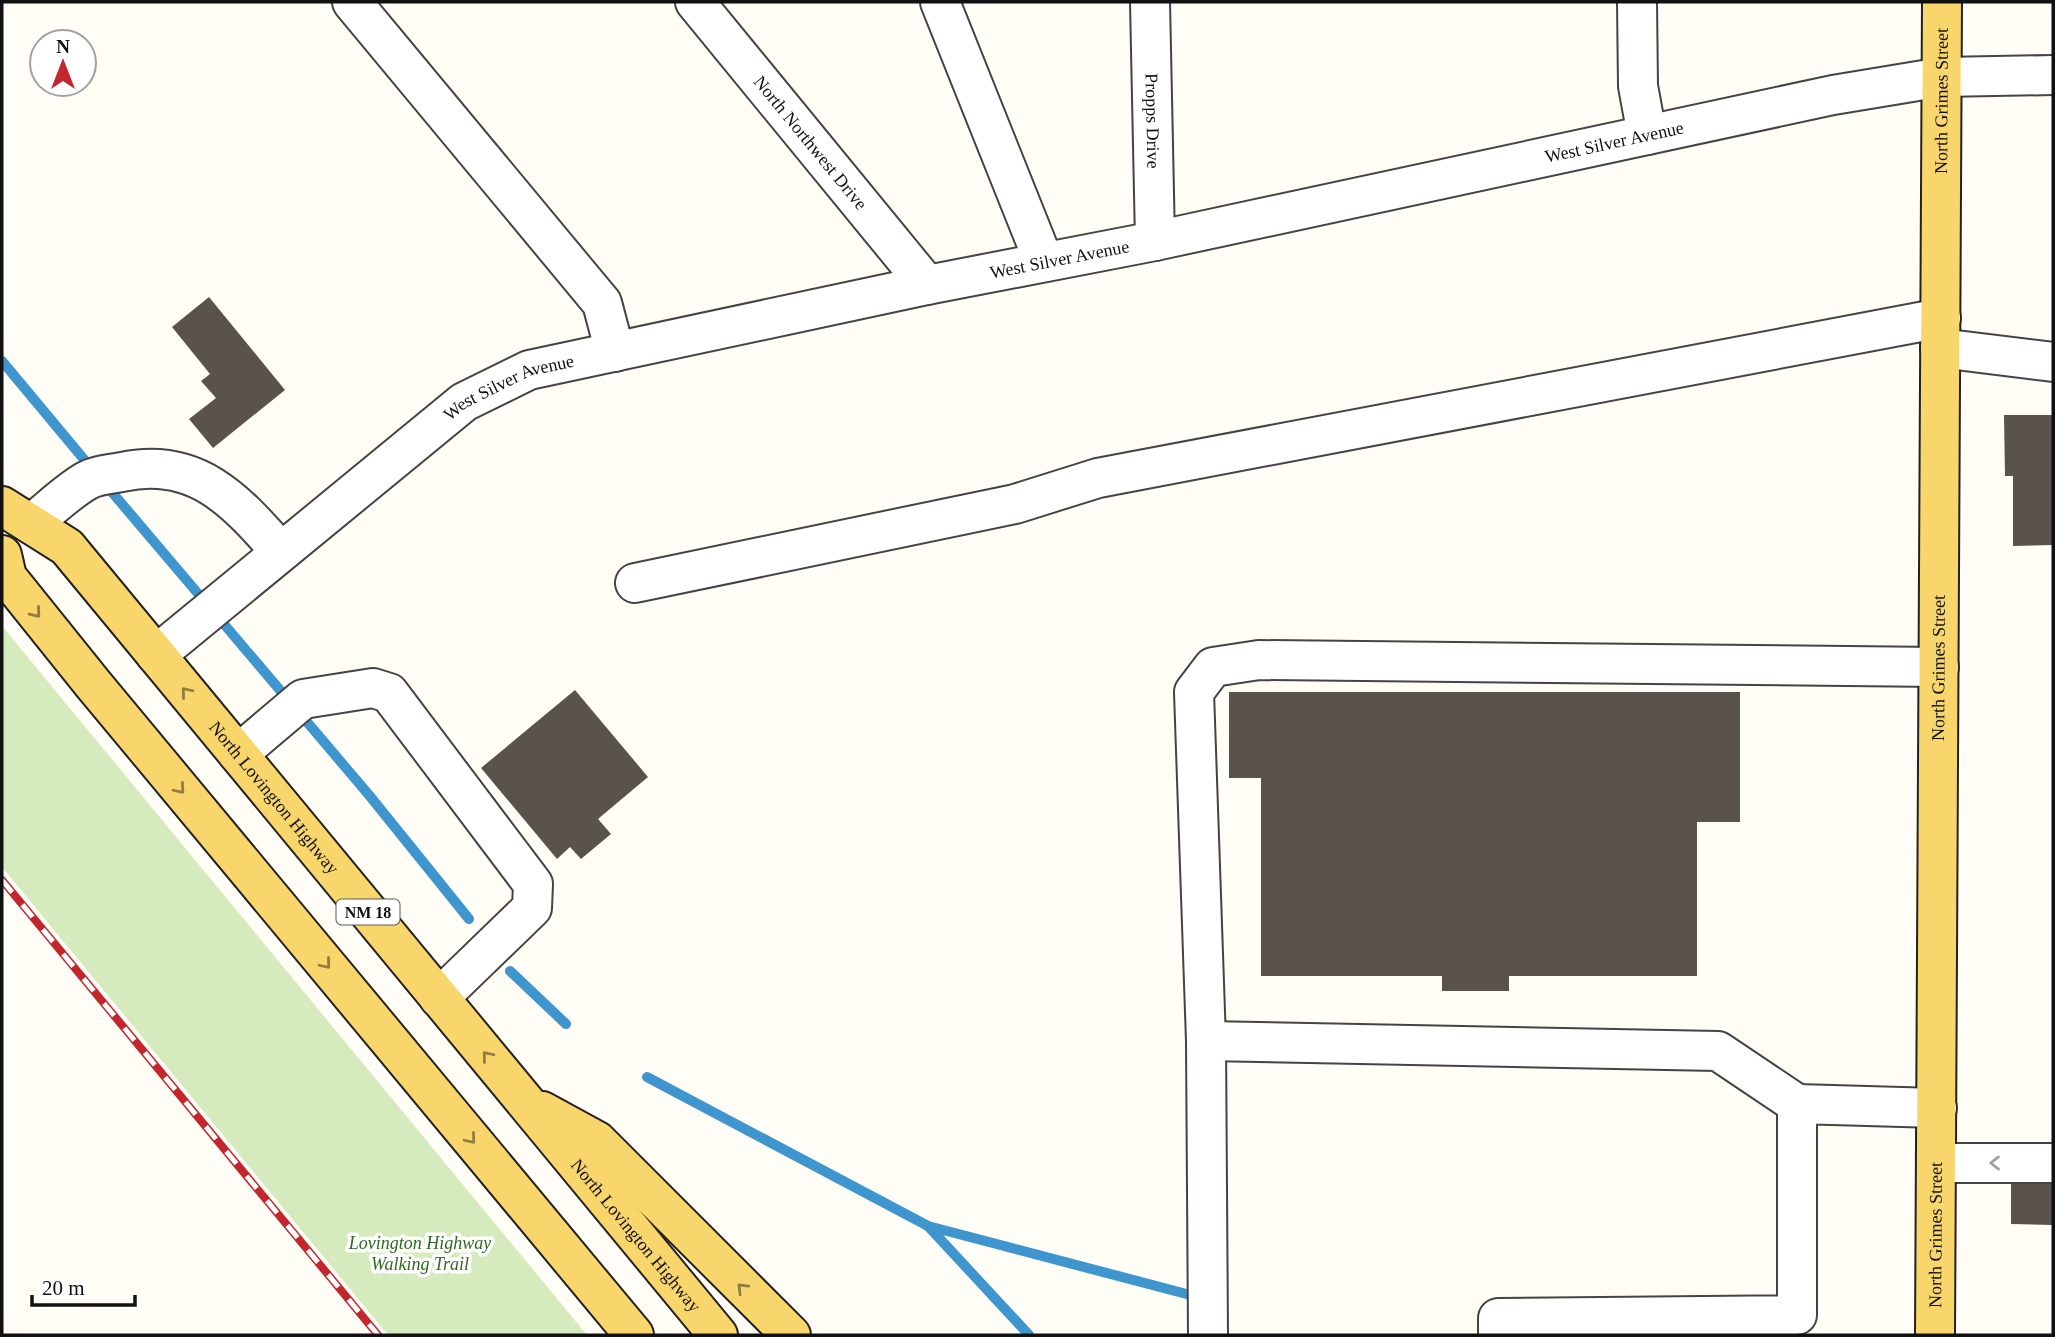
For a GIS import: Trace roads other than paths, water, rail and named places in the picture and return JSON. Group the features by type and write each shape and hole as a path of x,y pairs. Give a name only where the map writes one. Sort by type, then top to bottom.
{"main road":[{"name":"North Grimes Street","path":"1935,1335 1942,2"},
{"name":"North Lovington Highway","path":"16,515 67,547 718,1335"},
{"path":"2,555 8,577 93,684 634,1335"},
{"path":"526,1103 597,1141 791,1335"}],"street":[{"path":"352,2 602,303 615,352"},
{"name":"North Northwest Drive","path":"695,2 927,285"},
{"path":"940,2 1044,262"},
{"name":"Propps Drive","path":"1150,2 1155,241"},
{"path":"1637,2 1638,86 1647,135"},
{"name":"West Silver Avenue","path":"156,655 464,402 529,370 927,285 1155,241 1833,95 1942,77 2053,75"},
{"path":"635,583 1015,504 1098,478 1941,333 2053,362"},
{"path":"16,515 87,480 143,467 186,472 213,486 241,507 280,551"},
{"path":"1208,1335 1206,1041 1194,692 1213,667 1273,660 1939,667"},
{"path":"238,754 303,699 373,688 389,693 533,884 532,908 439,998"},
{"path":"1206,1041 1718,1051 1797,1104 1937,1108"},
{"path":"1498,1335 1498,1318 1797,1315 1797,1104"},
{"path":"1936,1163 2053,1163"}],"waterway":[{"path":"2,361 92,469"},
{"path":"105,484 369,795 469,919"},
{"path":"510,971 566,1024"},
{"path":"647,1077 928,1226 1198,1297"},
{"path":"928,1226 1029,1335"}],"railway":[{"path":"2,880 378,1335"}],"park label":[{"name":"Lovington Highway Walking Trail","path":"420,1253"}]}
